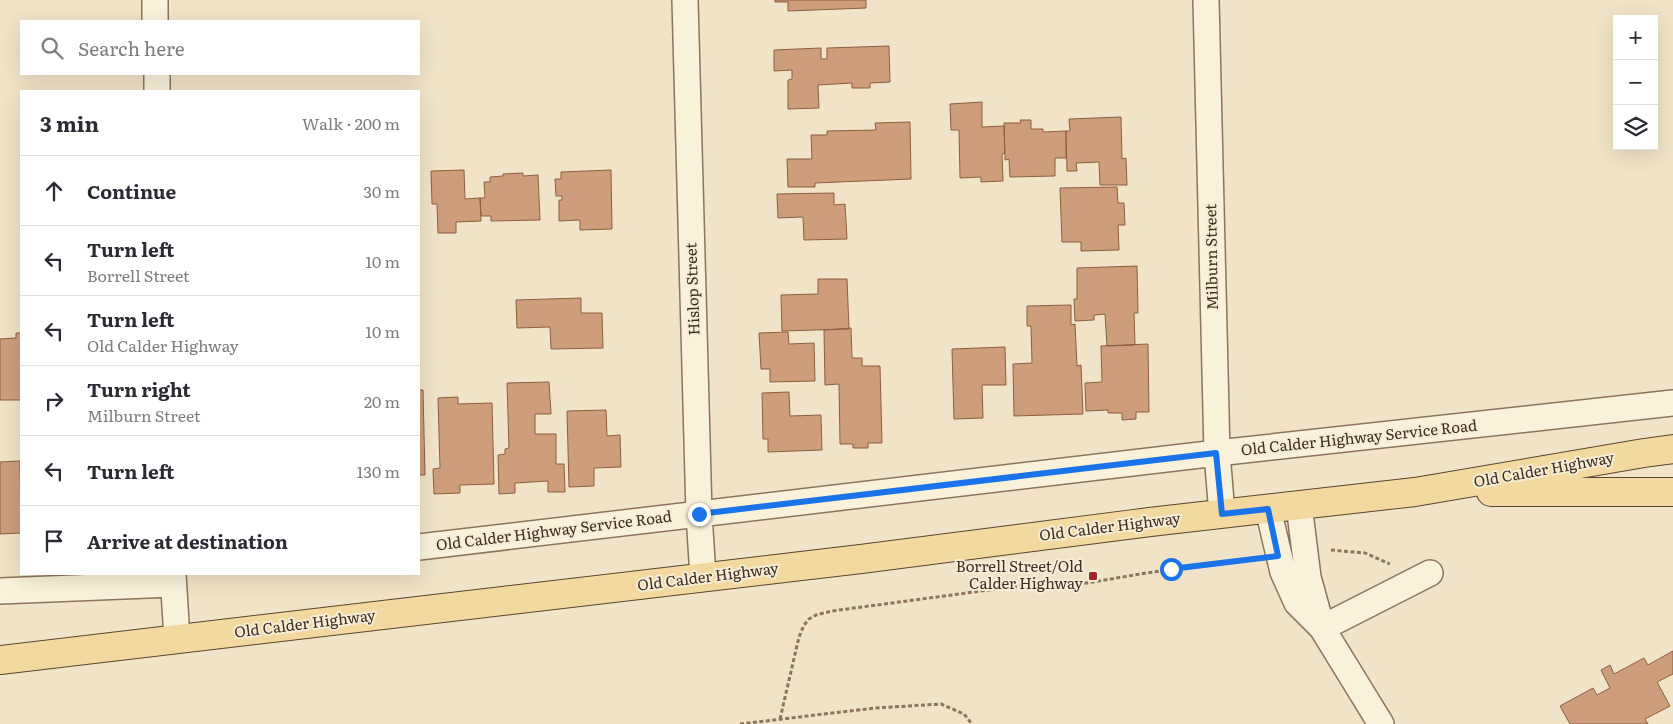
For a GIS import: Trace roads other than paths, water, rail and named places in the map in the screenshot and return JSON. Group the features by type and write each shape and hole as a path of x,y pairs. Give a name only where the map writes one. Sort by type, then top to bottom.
{"main road":[{"path":"1644,453 1673,444"},
{"name":"Old Calder Highway","path":"0,660 1415,492 1644,453 1673,450"},
{"name":"Old Calder Highway","path":"1415,492 1673,492"}],"street":[{"path":"154,0 155,20"},
{"name":"Hislop Street","path":"685,0 699,514 703,577"},
{"name":"Milburn Street","path":"1206,0 1216,453 1222,514"},
{"path":"157,75 157,90"},
{"name":"Old Calder Highway Service Road","path":"420,547 1216,453 1673,403"},
{"path":"1299,505 1308,577 1322,628"},
{"path":"1268,509 1278,556 1286,580 1297,603 1322,628 1381,724"},
{"path":"0,591 178,577 177,639"},
{"path":"1322,628 1421,578"}],"place":[{"name":"Borrell Street/Old Calder Highway","path":"1093,576"}]}
